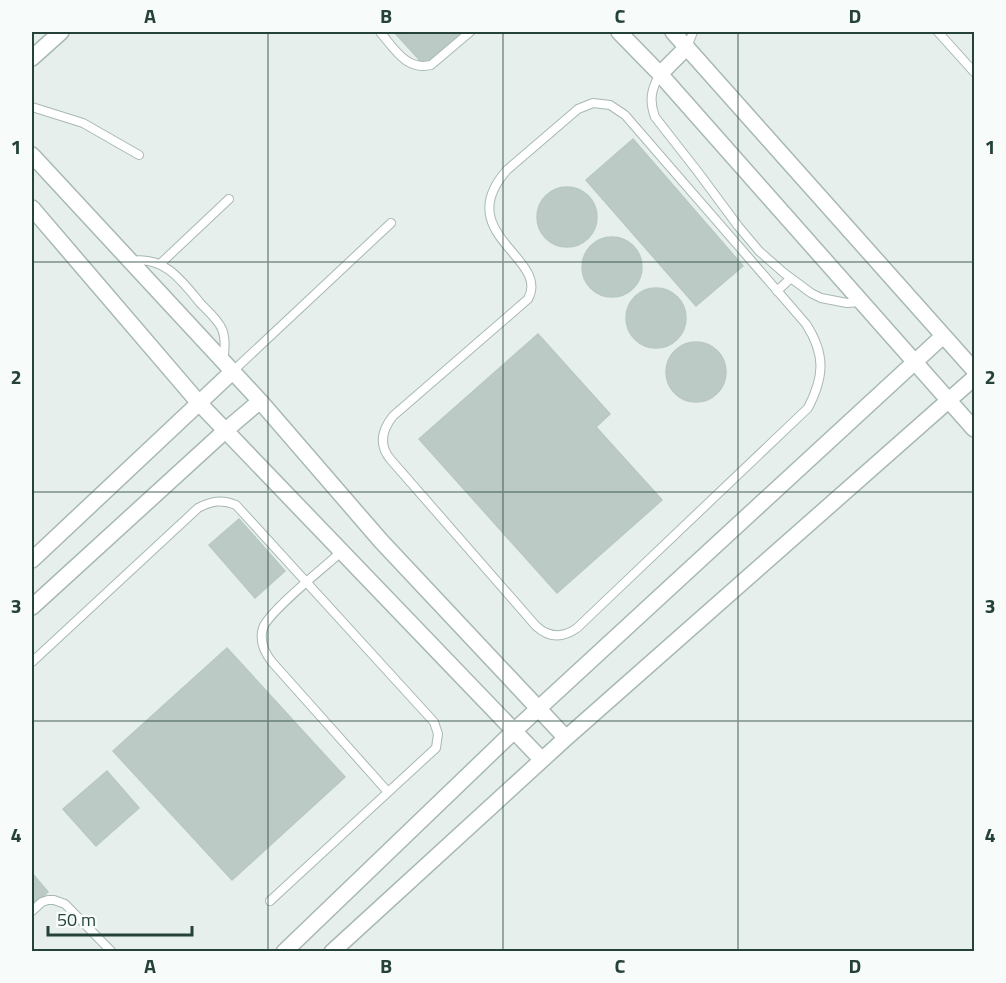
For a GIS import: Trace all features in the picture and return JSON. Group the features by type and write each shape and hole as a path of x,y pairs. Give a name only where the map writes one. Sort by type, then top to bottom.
{"street":[{"path":"32,58 61,32"},
{"path":"619,32 660,74 975,429"},
{"path":"673,32 975,370"},
{"path":"660,74 687,47"},
{"path":"32,155 260,402 381,541 566,738"},
{"path":"32,208 200,403 542,759"},
{"path":"284,951 514,731 943,336"},
{"path":"32,560 200,403 227,367"},
{"path":"332,951 542,759 975,378"},
{"path":"32,607 226,430 260,402"}],"lane":[{"path":"380,32 404,60 423,67 430,65 470,32"},
{"path":"687,47 693,32"},
{"path":"938,32 975,72"},
{"path":"660,74 652,91 651,100 655,117 759,251 791,278 821,298 847,303 861,302"},
{"path":"601,103 618,109 691,191 806,324 818,347 821,372 819,383 808,408 577,628 561,636 552,635 543,632 386,454 382,438 384,430 393,416 528,299 532,283 528,272 497,234 491,221 489,207 491,193 497,180 507,170 578,109 585,105 601,103"},
{"path":"32,107 82,123 140,155"},
{"path":"691,191 704,180"},
{"path":"160,264 229,199"},
{"path":"227,367 391,223"},
{"path":"130,261 140,260 160,264 172,270 221,326 227,367"},
{"path":"777,291 791,278"},
{"path":"32,662 198,508 215,501 230,502 236,505 437,728 436,748 270,901"},
{"path":"342,551 268,617 261,635 262,645 272,662 388,792"},
{"path":"32,910 48,900 65,904 111,951"}],"building":[{"path":"394,32 463,32 425,66"},
{"path":"633,139 743,266 696,306 586,180"},
{"path":"567,187 588,196 597,217 588,238 567,247 546,238 537,217 546,196"},
{"path":"612,237 633,246 642,267 633,288 612,297 591,288 582,267 591,246"},
{"path":"656,288 677,297 686,318 677,339 656,348 635,339 626,318 635,297"},
{"path":"538,334 610,414 596,427 662,500 557,593 419,439"},
{"path":"696,342 717,351 726,372 717,393 696,402 675,393 666,372 675,351"},
{"path":"239,519 285,571 255,598 209,545"},
{"path":"227,648 345,777 232,880 113,751"},
{"path":"107,771 139,808 96,846 63,809"},
{"path":"32,873 48,892 32,907"}]}
